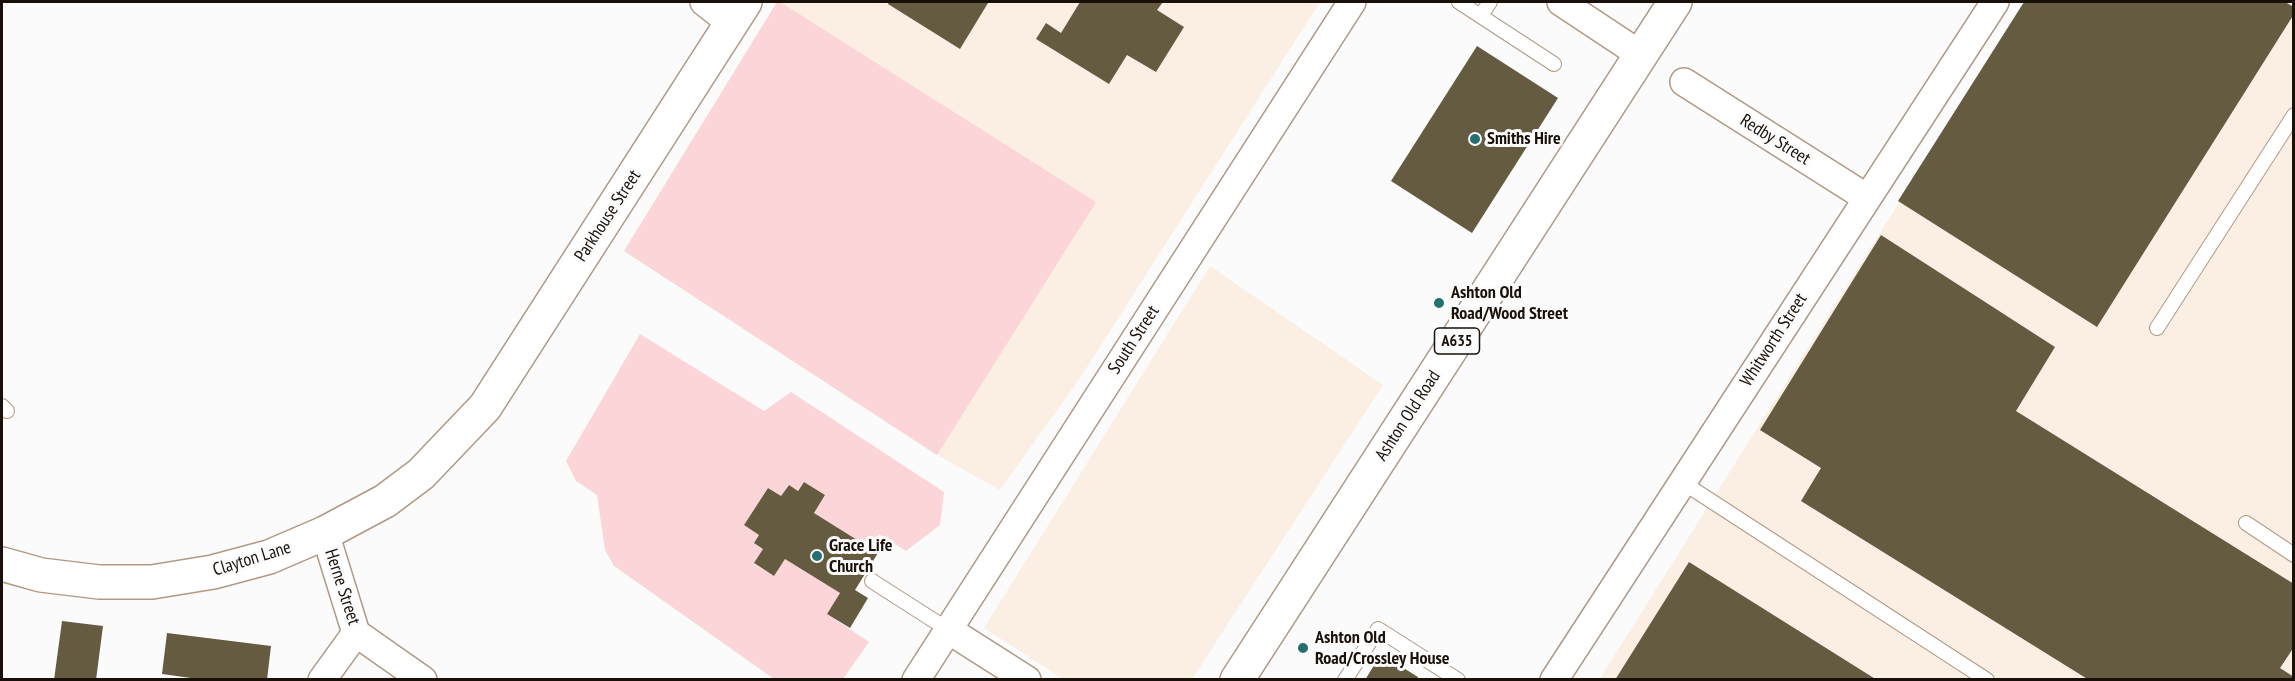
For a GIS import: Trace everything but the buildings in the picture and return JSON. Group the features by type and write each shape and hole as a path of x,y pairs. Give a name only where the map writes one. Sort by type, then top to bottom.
{"main road":[{"name":"Ashton Old Road","path":"1237,680 1675,2"},
{"name":"Parkhouse Street","path":"466,428 492,397 738,13"},
{"name":"Clayton Lane","path":"2,564 41,576 99,582 152,582 213,572 269,557 325,533 385,501 412,481 466,428"}],"street":[{"path":"704,2 738,13"},
{"name":"South Street","path":"915,680 1352,2"},
{"path":"1561,2 1641,55"},
{"name":"Whitworth Street","path":"1554,680 1995,2"},
{"name":"Redby Street","path":"1684,82 1867,198"},
{"name":"Herne Street","path":"325,533 356,633 423,680"},
{"path":"947,629 1027,680"},
{"path":"322,680 356,633"}],"lane":[{"path":"1459,2 1554,64"},
{"path":"1481,15 1491,2"},
{"path":"2157,328 2294,115"},
{"path":"1682,482 1987,680"},
{"path":"2246,524 2294,555"},
{"path":"872,581 947,629"},
{"path":"1346,680 1378,629 1458,680"}],"shaded area":[{"path":"777,2 1320,2 1080,378 1000,490 937,455 624,251"},
{"path":"777,2 1096,202 937,455 624,251"},
{"path":"2025,2 2293,2 2293,679 1599,680"},
{"path":"1210,266 1383,385 1192,679 1063,679 984,628"},
{"path":"640,334 764,411 791,392 944,492 940,525 906,551 879,534 870,548 814,513 825,495 804,482 795,493 788,485 781,496 768,488 744,525 759,535 754,543 763,549 754,564 774,576 785,559 840,593 827,614 869,642 843,679 774,679 614,566 605,550 597,495 576,481 566,461"}],"place":[{"name":"Smiths Hire","path":"1475,139"},
{"name":"Ashton Old Road/Wood Street","path":"1439,303"},
{"name":"Grace Life Church","path":"817,556"},
{"name":"Ashton Old Road/Crossley House","path":"1303,648"}]}
